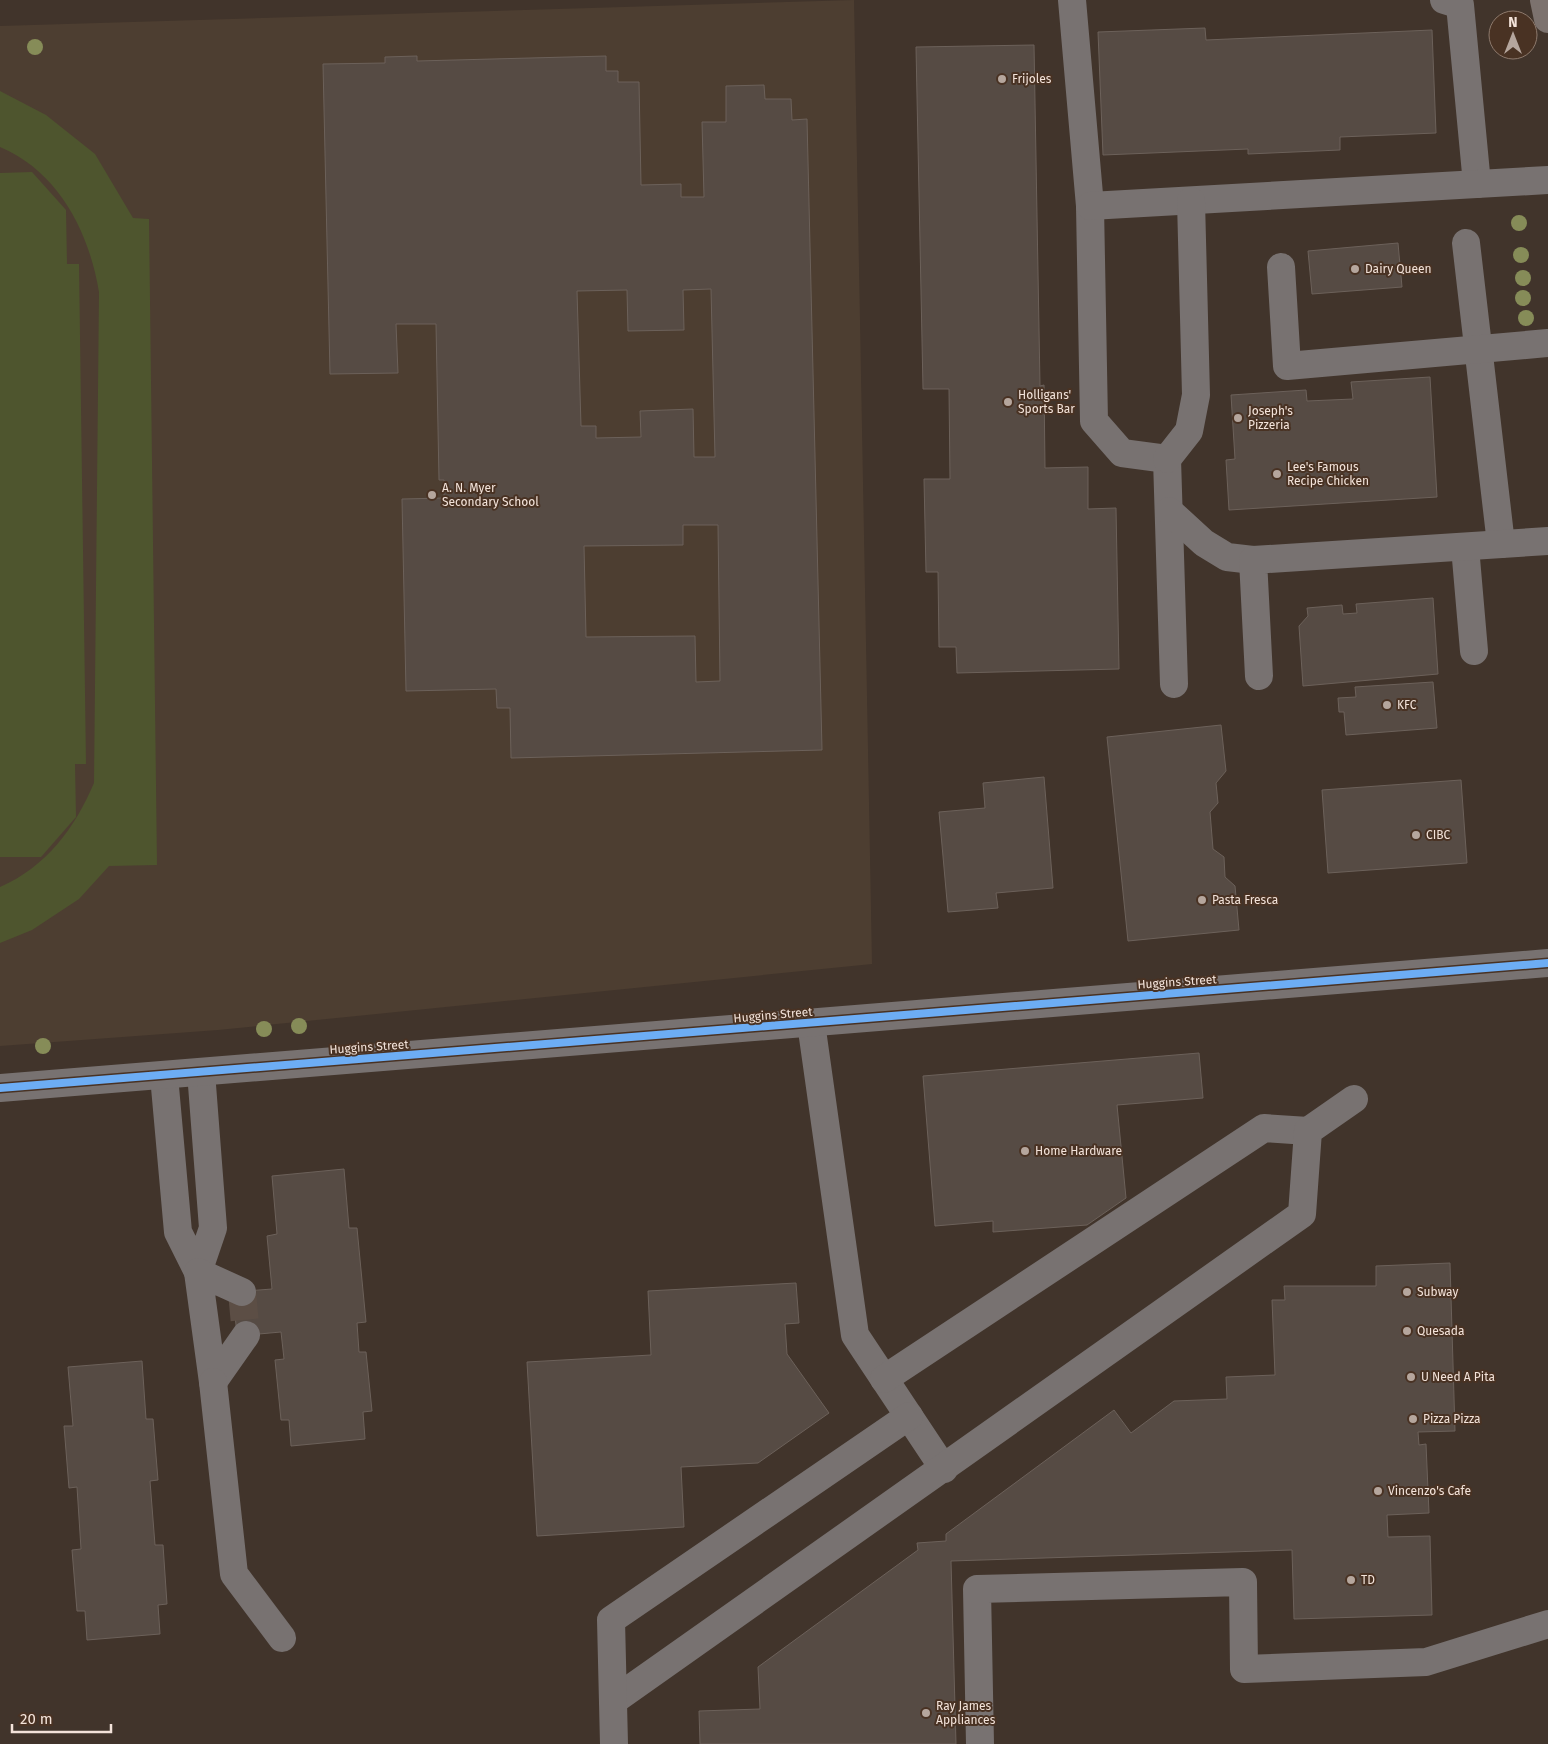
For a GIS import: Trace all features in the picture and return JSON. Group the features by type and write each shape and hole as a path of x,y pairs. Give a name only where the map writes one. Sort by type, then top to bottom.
{"main road":[{"path":"1544,0 1548,19"}],"street":[{"path":"1072,0 1090,206 1094,421 1122,453 1167,459"},
{"path":"1452,2 1476,184"},
{"path":"1090,206 1548,180"},
{"path":"1174,684 1167,459 1189,430 1196,395 1191,201"},
{"path":"1466,243 1501,544"},
{"path":"1281,267 1287,366 1479,348 1548,344"},
{"path":"1169,511 1204,543 1227,557 1253,560 1548,541"},
{"path":"1465,547 1474,651"},
{"path":"1253,560 1259,676"},
{"name":"Huggins Street","path":"0,1088 1548,963"},
{"path":"811,1023 855,1335 944,1469"},
{"path":"198,1272 213,1228 201,1072"},
{"path":"164,1076 178,1232 198,1272 213,1382 234,1574 282,1638"},
{"path":"884,1379 1264,1128 1308,1131 1354,1099"},
{"path":"613,1701 944,1469 1302,1214 1308,1131"},
{"path":"198,1272 242,1292"},
{"path":"213,1382 246,1335"},
{"path":"614,1744 611,1620 909,1416"},
{"path":"980,1744 977,1589 1243,1582 1244,1669 1426,1662 1548,1624"}],"shaded area":[{"name":"A. N. Myer Secondary School","path":"854,0 872,964 218,1030 0,1046 0,26"}],"green space":[{"path":"0,91 46,115 95,154 133,218 149,219 157,865 109,866 79,899 32,930 0,943 0,887 31,869 57,844 78,815 94,783 99,292 88,248 68,206 55,188 39,172 21,158 0,147"},
{"path":"32,172 66,210 67,264 79,264 86,764 75,764 76,817 41,857 0,857 0,173"}],"building":[{"path":"1205,28 1206,40 1432,30 1436,133 1340,137 1340,150 1248,154 1248,149 1103,155 1098,32"},
{"path":"1034,45 1040,386 1044,385 1045,468 1088,467 1088,509 1116,508 1119,669 957,673 956,647 939,647 938,572 926,572 924,479 950,479 949,389 923,389 916,47"},
{"path":"417,56 417,61 606,56 606,71 618,71 618,82 639,82 641,185 681,184 681,197 704,197 702,122 726,122 726,86 764,85 765,99 791,99 792,120 807,119 822,750 511,758 510,708 497,708 496,689 406,691 402,499 444,498 444,480 439,480 436,324 396,324 398,373 330,374 323,64 385,63 385,57","holes":["711,289 715,457 694,457 693,409 640,411 641,437 596,438 596,426 581,426 577,291 627,290 628,331 684,330 683,290","683,525 718,525 720,681 696,682 695,636 586,637 584,546 683,545"]},
{"name":"Dairy Queen","path":"1398,243 1402,287 1312,294 1308,251"},
{"path":"1430,377 1437,497 1229,510 1226,460 1235,459 1231,395 1306,390 1307,401 1353,399 1351,382"},
{"path":"1433,598 1438,674 1303,686 1299,626 1308,616 1307,608 1342,605 1343,614 1357,613 1356,604"},
{"name":"KFC","path":"1433,682 1437,728 1346,735 1344,712 1339,712 1338,698 1356,697 1355,687"},
{"path":"1221,725 1226,771 1216,783 1218,803 1210,812 1213,849 1224,857 1225,877 1235,886 1239,930 1128,941 1107,737"},
{"path":"1044,777 1053,888 996,893 998,908 948,912 939,812 985,808 983,783"},
{"path":"1461,780 1467,863 1328,873 1322,790"},
{"name":"Home Hardware","path":"1199,1053 1203,1098 1117,1105 1126,1198 1087,1225 993,1232 993,1221 935,1226 923,1076"},
{"path":"344,1169 349,1228 357,1228 366,1322 357,1323 359,1352 366,1352 372,1411 363,1412 365,1439 291,1446 289,1420 281,1420 275,1360 284,1359 281,1332 237,1336 233,1292 272,1289 267,1236 277,1234 272,1176"},
{"path":"1450,1263 1455,1431 1418,1432 1419,1445 1426,1444 1429,1513 1387,1515 1388,1537 1430,1536 1432,1615 1294,1619 1292,1550 951,1561 956,1744 700,1744 699,1711 760,1709 758,1667 918,1550 917,1543 946,1541 946,1534 1114,1410 1131,1433 1174,1401 1227,1399 1226,1377 1275,1375 1272,1300 1285,1300 1284,1286 1376,1286 1376,1266"},
{"path":"796,1283 799,1323 785,1324 787,1354 829,1413 758,1463 681,1467 684,1527 537,1536 527,1362 651,1355 648,1291"},
{"path":"142,1361 146,1419 153,1419 158,1480 150,1481 155,1545 163,1545 167,1604 158,1605 160,1634 87,1640 85,1611 77,1611 72,1550 81,1549 77,1487 69,1488 64,1426 73,1426 68,1367"}],"tunnel":[{"path":"242,1292 246,1335"}],"cycle path":[{"path":"0,1088 1548,963"}],"place":[{"name":"Frijoles","path":"1002,79"},
{"name":"Dairy Queen","path":"1355,269"},
{"name":"Holligans' Sports Bar","path":"1008,402"},
{"name":"Joseph's Pizzeria","path":"1238,418"},
{"name":"Lee's Famous Recipe Chicken","path":"1277,474"},
{"name":"A. N. Myer Secondary School","path":"432,495"},
{"name":"KFC","path":"1387,705"},
{"name":"CIBC","path":"1416,835"},
{"name":"Pasta Fresca","path":"1202,900"},
{"name":"Home Hardware","path":"1025,1151"},
{"name":"Subway","path":"1407,1292"},
{"name":"Quesada","path":"1407,1331"},
{"name":"U Need A Pita","path":"1411,1377"},
{"name":"Pizza Pizza","path":"1413,1419"},
{"name":"Vincenzo's Cafe","path":"1378,1491"},
{"name":"TD","path":"1351,1580"},
{"name":"Ray James Appliances","path":"926,1713"}]}
